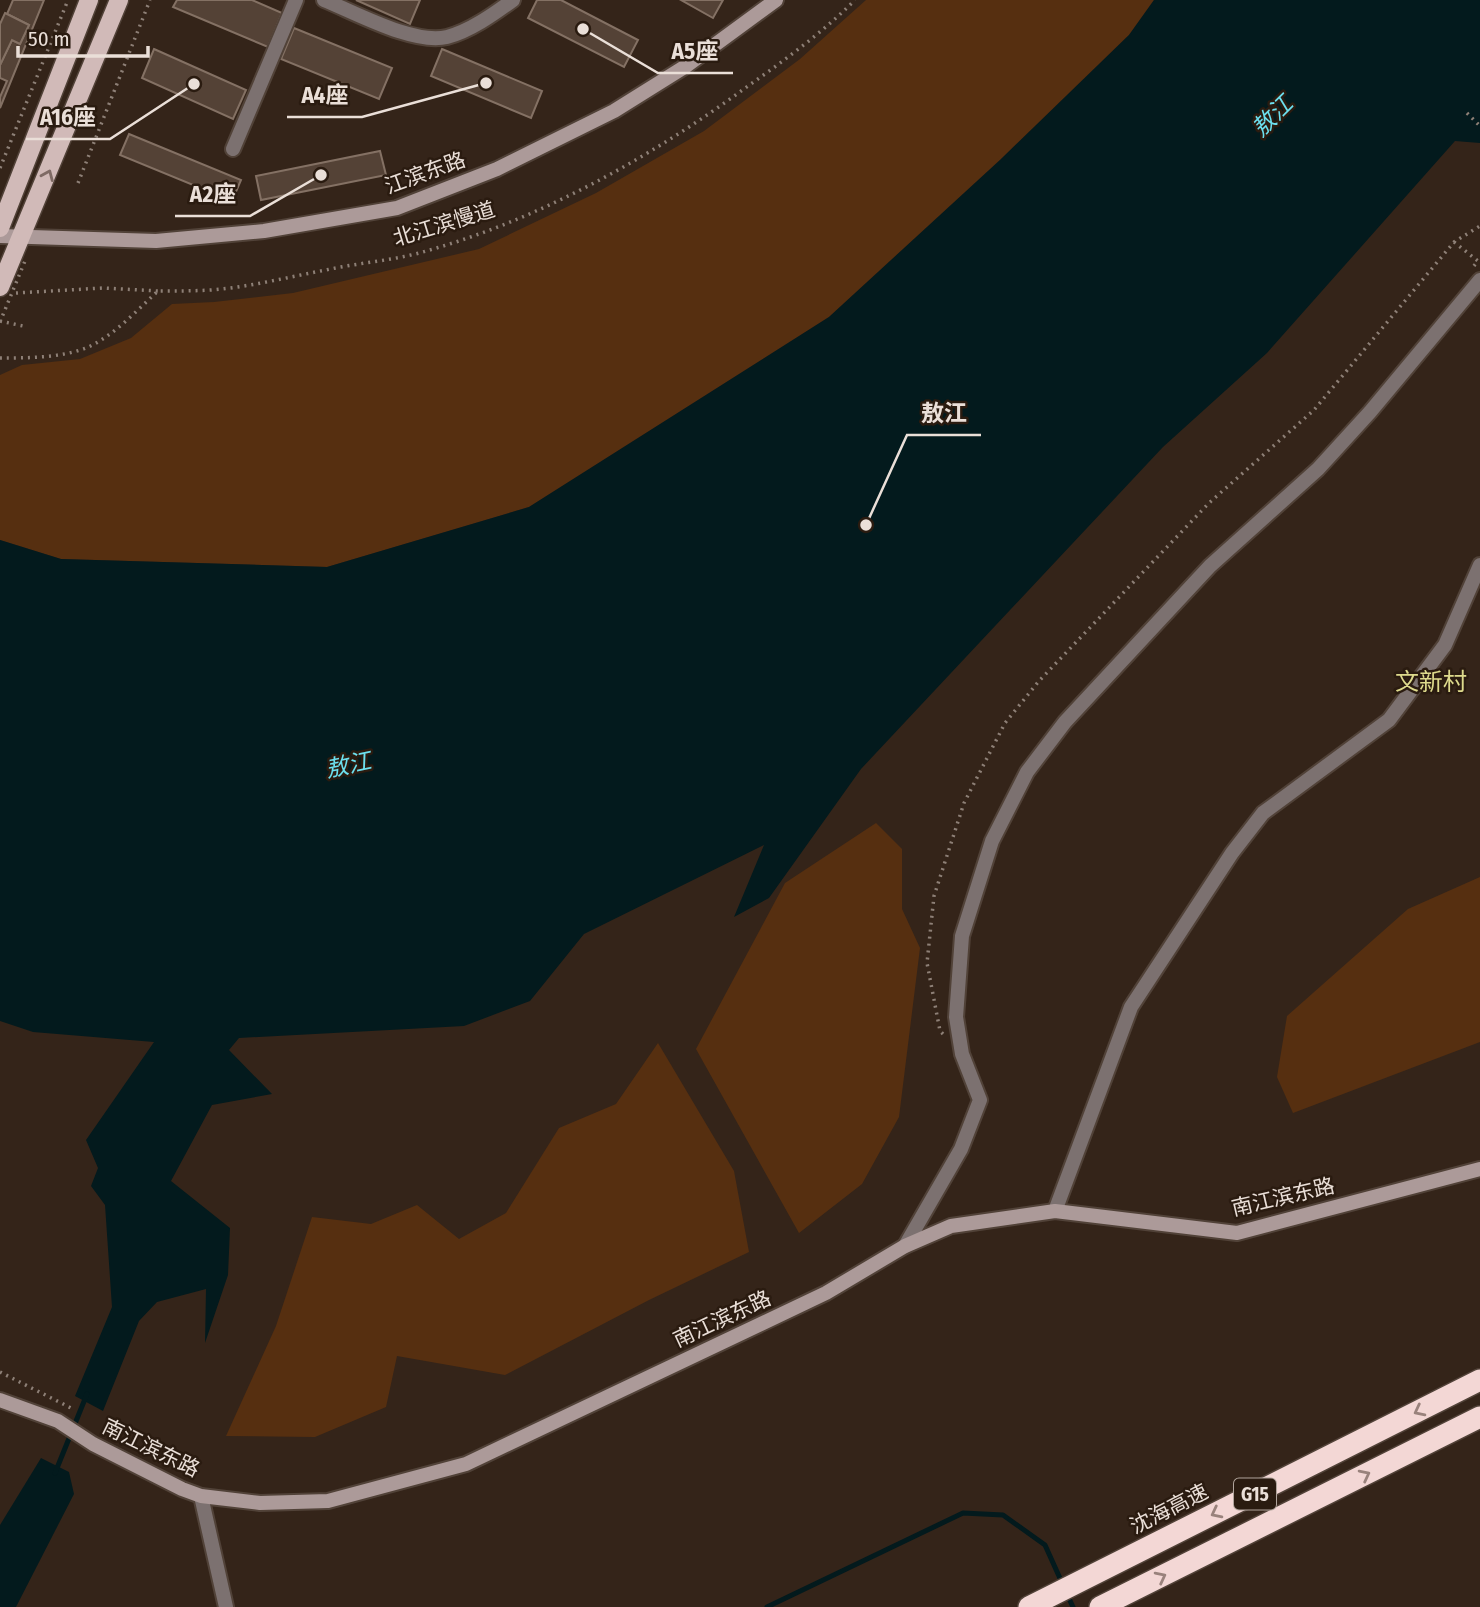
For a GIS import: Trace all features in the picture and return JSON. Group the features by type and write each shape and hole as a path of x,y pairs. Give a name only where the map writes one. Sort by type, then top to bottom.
{"highway":[{"name":"沈海高速","path":"1030,1607 1480,1380"},
{"name":"G15","path":"1100,1607 1480,1417"}],"main road":[{"path":"0,228 89,0"},
{"path":"0,287 18,261 20,237 47,179 119,0"},
{"name":"江滨东路","path":"0,236 156,241 264,231 397,208 497,169 614,111 686,66 775,0"},
{"name":"南江滨东路","path":"0,1400 58,1421 93,1444 201,1496 260,1503 328,1501 466,1464 826,1293 905,1246 951,1226 1055,1211 1237,1233 1480,1169"}],"street":[{"path":"233,149 296,0"},
{"path":"324,0 415,38 446,38 471,27 513,0"},
{"path":"905,1246 961,1149 980,1100 962,1054 956,1017 962,936 992,841 1027,772 1065,722 1210,566 1318,469 1370,412 1477,283"},
{"path":"1055,1211 1132,1007 1225,864 1262,813 1389,720 1445,645 1480,565"},
{"path":"201,1496 226,1607"}],"path":[{"path":"0,168 68,0"},
{"path":"78,184 150,0"},
{"name":"北江滨慢道","path":"0,294 103,288 212,290 417,253 457,241 575,191 642,156 702,120 782,62 855,0"},
{"path":"1467,113 1480,126"},
{"path":"1454,242 1478,261 1464,278 1477,283"},
{"path":"18,261 0,321 23,326"},
{"path":"0,358 63,354 86,348 124,323 158,291"},
{"path":"0,1372 71,1408"}],"shaded area":[{"path":"866,0 1154,0 1129,35 1000,160 829,317 529,507 327,567 61,559 0,540 0,375 22,365 80,359 131,338 172,304 293,293 479,249 596,193 704,131 800,59"},
{"path":"876,823 902,849 902,909 920,948 899,1117 862,1184 799,1233 696,1049 785,883"},
{"path":"1480,877 1480,1042 1293,1113 1277,1077 1287,1016 1408,909"},
{"path":"658,1043 734,1171 749,1252 649,1300 505,1375 397,1356 386,1407 315,1437 226,1436 276,1326 312,1217 371,1224 417,1205 459,1239 506,1213 559,1128 616,1104"}],"water":[{"path":"1154,0 1480,0 1480,143 1455,141 1267,353 1163,447 861,769 769,898 734,917 764,845 584,934 530,1001 464,1026 239,1038 229,1050 272,1094 212,1105 171,1181 230,1228 228,1275 205,1343 206,1289 157,1302 139,1321 103,1411 75,1396 112,1307 105,1205 91,1186 98,1168 86,1140 154,1042 33,1032 0,1021 0,540 61,559 327,567 529,507 829,317 1000,160 1129,35"},
{"path":"41,1458 69,1472 74,1494 16,1607 0,1607 0,1525"}],"building":[{"path":"13,0 44,0 0,108 0,97 7,81 0,78 0,65 12,40 20,44 29,25 7,14"},
{"path":"177,0 252,0 282,13 268,47 173,7"},
{"path":"356,0 420,0 410,24"},
{"path":"537,0 561,0 638,40 624,67 528,18"},
{"path":"681,0 723,0 713,18"},
{"path":"5,13 29,25 20,44 12,40 0,65 0,24"},
{"path":"294,28 392,68 379,99 281,59"},
{"path":"154,49 246,90 233,119 142,78"},
{"path":"442,49 542,91 531,118 431,76"},
{"path":"129,134 241,180 232,201 120,155"},
{"path":"380,151 386,175 261,200 256,176"}],"waterway":[{"path":"55,1473 87,1394"},
{"path":"767,1607 963,1513 1003,1515 1045,1545 1063,1585"},
{"path":"1067,1594 1073,1607"}],"place":[{"name":"A5座","path":"583,29"},
{"name":"A4座","path":"486,83"},
{"name":"A16座","path":"194,84"},
{"name":"A2座","path":"321,175"},
{"name":"敖江","path":"866,525"}],"district":[{"name":"文新村","path":"1431,682"}]}
